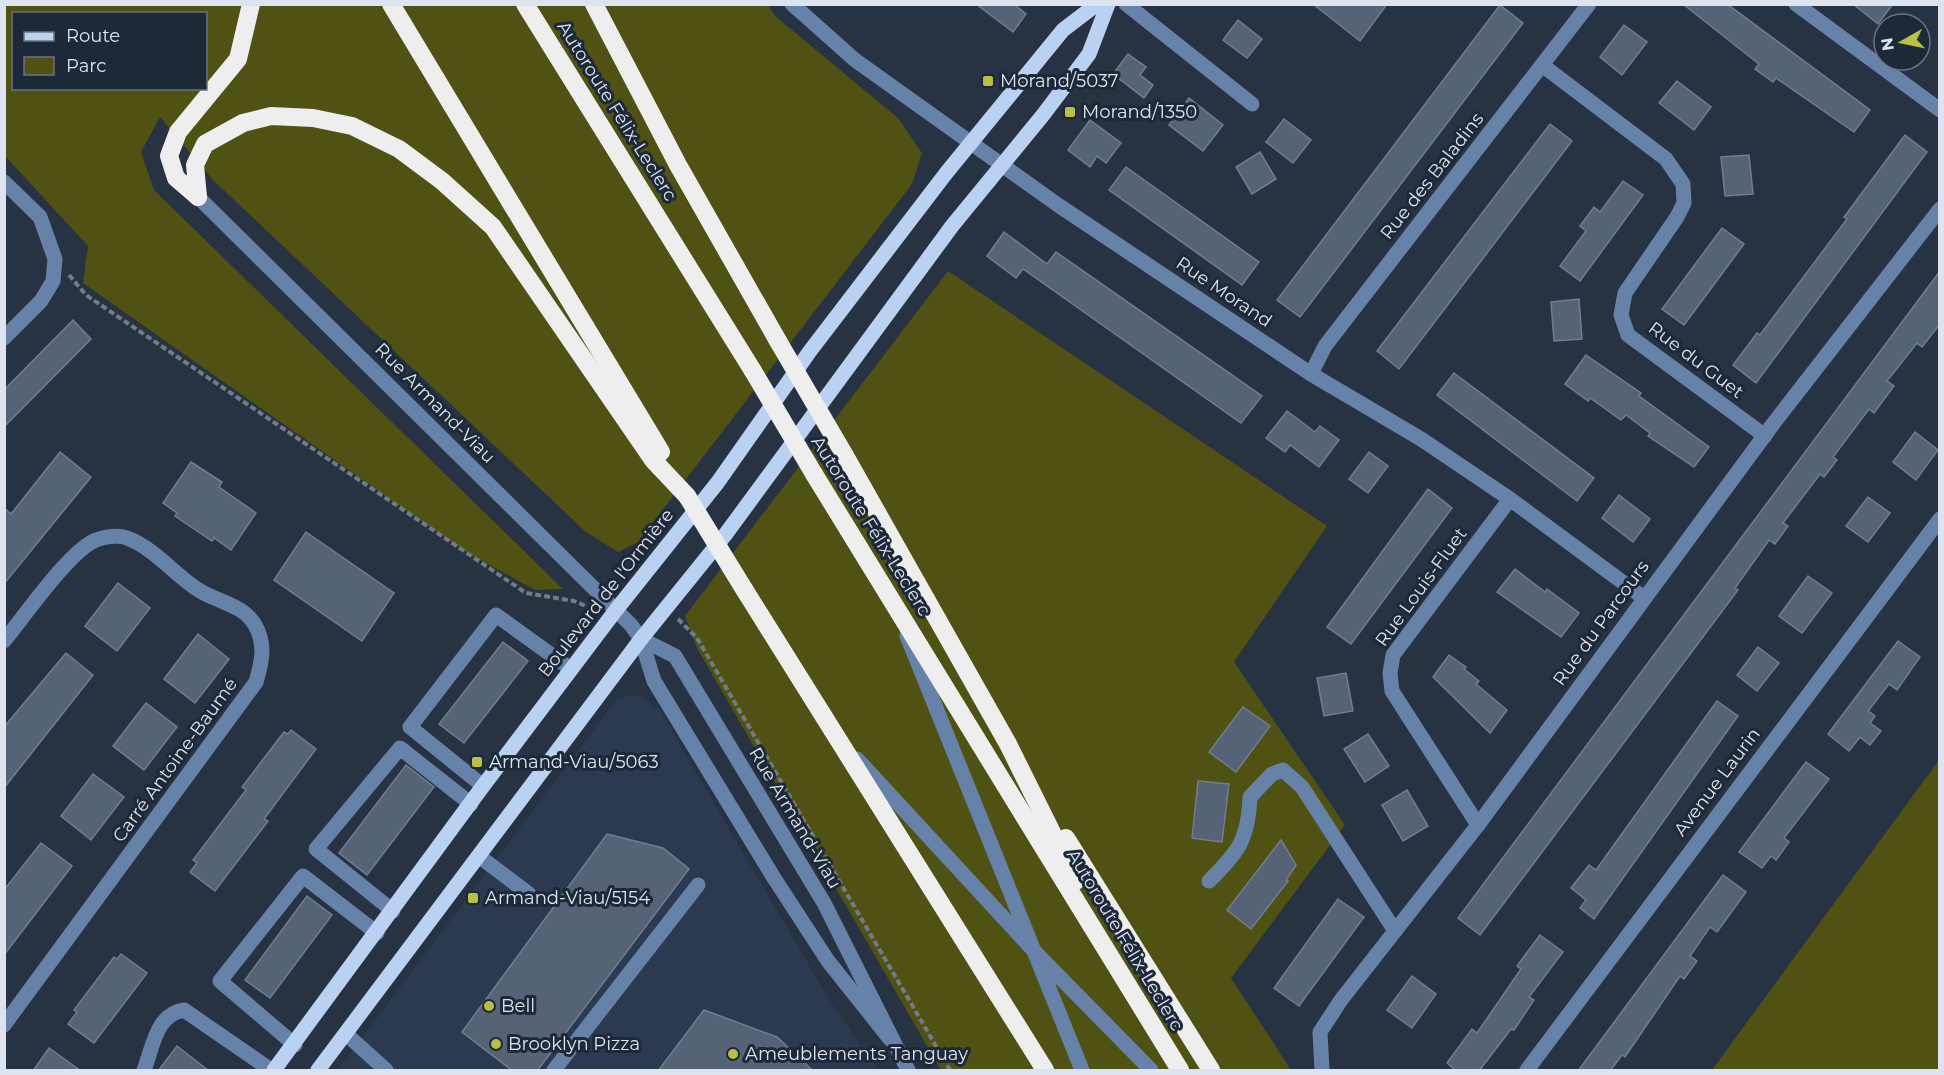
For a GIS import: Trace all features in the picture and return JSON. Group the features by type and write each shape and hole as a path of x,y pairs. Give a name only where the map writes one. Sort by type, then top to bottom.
{"highway":[{"path":"198,197 176,178 169,156 178,132 199,110 238,59 251,4"},
{"path":"391,4 744,589 842,742 944,913 1045,1071"},
{"name":"Autoroute Félix-Leclerc","path":"525,4 890,594 1180,1071"},
{"path":"594,4 678,165 1008,744 1211,1071"},
{"path":"198,197 195,165 205,144 243,123 271,116 313,118 352,126 399,149 442,181 493,227 653,460 687,496"},
{"path":"1008,744 1134,998"}],"main road":[{"name":"Boulevard de l'Ormière","path":"273,1071 295,1045 483,786 571,669 718,482 810,351 971,141 1063,30 1097,4"},
{"path":"318,1071 641,639 725,535 952,226 1043,115 1089,54 1108,4"}],"street":[{"name":"Rue Morand","path":"792,4 855,60 1058,205 1311,374 1421,439 1510,499 1644,598"},
{"path":"1126,4 1252,104"},
{"name":"Rue des Baladins","path":"1311,374 1325,346 1589,4"},
{"path":"1804,7 1940,110"},
{"name":"Rue du Guet","path":"1542,65 1666,159 1683,184 1684,203 1677,217 1625,293 1622,315 1628,334 1765,436"},
{"path":"4,182 40,217 55,259 53,281 41,301 4,338"},
{"name":"Rue Armand-Viau","path":"198,197 614,614 641,639 675,656 824,903 908,1071"},
{"name":"Rue du Parcours","path":"1322,1071 1320,1032 1478,825 1765,436 1940,209"},
{"name":"Rue Louis-Fluet","path":"1478,825 1392,691 1390,673 1393,655 1510,499"},
{"name":"Avenue Laurin","path":"1527,1071 1940,519"},
{"name":"Carré Antoine-Baumé","path":"4,641 77,552 94,541 110,537 126,537 145,547 198,590 241,610 255,624 262,641 263,659 256,682 4,1025"},
{"path":"890,594 1082,1071"},
{"path":"483,786 410,727 496,615 571,669"},
{"name":"Rue Armand-Viau","path":"641,639 654,681 774,878 828,961 890,1039"},
{"path":"842,742 1036,953 1151,1071"},
{"path":"393,911 316,849 400,748 471,804"},
{"path":"1209,881 1235,855 1248,827 1250,797 1272,774 1283,770 1302,787 1395,931"},
{"path":"480,857 529,894"},
{"path":"295,1045 220,981 303,876 377,933"},
{"path":"555,1071 698,885"},
{"path":"144,1071 163,1019 172,1012 184,1010 273,1071"},
{"path":"346,1034 386,1071"}],"path":[{"path":"55,259 86,295 526,593 574,601 614,614"},
{"path":"667,608 697,638 950,1071"}],"shaded area":[{"path":"631,695 644,697 653,707 657,706 830,1001 878,1070 338,1070 616,700"}],"green space":[{"path":"5,4 768,5 775,16 898,118 922,153 912,184 638,542 618,552 586,532 213,180 160,117 141,152 154,190 563,589 535,590 464,551 83,283 88,246 5,156"},
{"path":"948,271 1327,526 1234,662 1345,825 1231,978 1291,1070 941,1070 697,648 685,616"},
{"path":"1939,760 1939,1070 1712,1070"}],"building":[{"path":"976,4 1014,4 1026,14 1013,32"},
{"path":"1313,4 1387,4 1360,41"},
{"path":"1683,4 1727,4 1870,110 1854,132 1776,78 1773,82 1755,69 1759,64"},
{"path":"1853,4 1893,4 1887,12 1872,12 1872,19"},
{"path":"1500,5 1523,23 1300,317 1277,300"},
{"path":"1238,20 1262,39 1247,58 1223,40"},
{"path":"1624,25 1647,42 1622,75 1600,57"},
{"path":"1128,54 1146,67 1140,75 1153,85 1144,98 1113,74"},
{"path":"1677,81 1711,107 1694,130 1659,103"},
{"path":"1189,98 1223,125 1203,151 1169,125"},
{"path":"1284,119 1311,140 1293,163 1266,142"},
{"path":"1090,120 1121,143 1106,163 1097,156 1090,167 1068,150"},
{"path":"1550,124 1572,141 1399,369 1377,351"},
{"path":"1905,135 1927,152 1756,383 1733,365 1757,333 1760,335 1847,219 1844,217"},
{"path":"1260,152 1276,179 1252,194 1236,167"},
{"path":"1749,155 1753,194 1725,196 1721,157"},
{"path":"1126,167 1259,262 1242,285 1109,190"},
{"path":"1623,181 1643,195 1580,281 1560,266 1586,231 1580,226 1594,207 1600,212"},
{"path":"1722,228 1744,244 1684,325 1662,309"},
{"path":"1004,232 1047,264 1056,252 1262,396 1241,423 1023,269 1016,278 987,256"},
{"path":"1940,271 1940,324 1922,347 1917,343 1887,381 1894,386 1874,413 1869,409 1833,457 1837,460 1824,477 1820,474 1783,523 1788,526 1775,544 1769,540 1735,588 1738,590 1480,935 1458,918"},
{"path":"1579,299 1582,339 1554,341 1551,302"},
{"path":"73,320 91,339 4,427 4,390"},
{"path":"1586,355 1641,393 1639,396 1709,447 1694,467 1648,436 1650,433 1626,415 1621,420 1590,398 1588,401 1565,384"},
{"path":"1454,373 1594,478 1577,501 1437,395"},
{"path":"1287,411 1315,432 1320,426 1339,440 1319,467 1290,445 1285,452 1266,438"},
{"path":"1915,432 1938,450 1916,480 1893,462"},
{"path":"60,452 91,477 4,584 4,508 11,514"},
{"path":"1369,452 1388,466 1368,493 1349,479"},
{"path":"191,462 222,482 219,487 256,513 231,550 214,538 212,541 175,516 177,513 163,503"},
{"path":"1428,489 1452,508 1351,644 1327,627"},
{"path":"1619,495 1650,519 1633,542 1602,518"},
{"path":"1868,497 1890,513 1868,542 1846,526"},
{"path":"306,532 394,593 362,641 274,580"},
{"path":"1515,569 1545,592 1547,589 1579,613 1561,637 1497,592"},
{"path":"1808,576 1832,593 1802,633 1779,616"},
{"path":"118,583 150,608 117,651 85,626"},
{"path":"198,634 229,659 195,703 164,679"},
{"path":"1898,641 1920,657 1897,690 1889,684 1868,711 1875,716 1870,723 1881,731 1870,745 1860,737 1849,751 1828,734"},
{"path":"503,642 528,661 464,743 439,724"},
{"path":"1758,647 1779,663 1757,691 1737,675"},
{"path":"66,653 93,675 4,788 4,727"},
{"path":"1449,655 1466,667 1464,669 1479,681 1476,684 1507,710 1490,733 1433,677"},
{"path":"1346,673 1353,711 1324,716 1317,678"},
{"path":"1717,701 1738,716 1594,919 1580,908 1586,900 1571,888 1589,865 1596,870"},
{"path":"146,703 177,727 144,770 113,746"},
{"path":"1243,707 1270,726 1236,772 1209,752"},
{"path":"291,730 316,749 264,819 268,821 215,891 190,872 197,863 193,860 246,790 242,787 284,732 288,734"},
{"path":"1368,734 1389,766 1365,782 1344,749"},
{"path":"1806,762 1829,779 1784,838 1789,842 1776,860 1771,856 1762,868 1739,852"},
{"path":"406,765 434,787 367,875 339,853"},
{"path":"93,774 124,797 91,840 61,816"},
{"path":"1198,781 1229,784 1222,842 1192,838"},
{"path":"1407,790 1428,826 1403,841 1382,805"},
{"path":"607,834 663,848 689,869 537,1071 513,1071 462,1032"},
{"path":"1281,840 1296,865 1286,880 1288,881 1251,929 1227,910"},
{"path":"41,843 72,866 4,955 4,890"},
{"path":"1723,875 1746,892 1717,932 1710,927 1690,956 1697,961 1684,979 1680,976 1625,1057 1622,1055 1610,1071 1578,1071"},
{"path":"307,896 332,915 270,998 245,980"},
{"path":"1338,899 1364,917 1299,1006 1274,988"},
{"path":"1540,935 1563,952 1529,997 1534,1000 1514,1030 1511,1029 1479,1071 1456,1071 1447,1063 1472,1029 1477,1033 1521,969 1517,966"},
{"path":"121,954 147,973 94,1043 68,1024 77,1012 74,1010 114,957 117,959"},
{"path":"1412,976 1436,994 1412,1028 1387,1010"},
{"name":"Ameublements Tanguay","path":"704,1010 777,1037 813,1071 658,1071"},
{"path":"177,1046 209,1071 158,1071"},
{"path":"49,1048 81,1071 33,1071"}],"place":[{"name":"Morand/5037","path":"988,81"},
{"name":"Morand/1350","path":"1070,112"},
{"name":"Armand-Viau/5063","path":"477,762"},
{"name":"Armand-Viau/5154","path":"473,898"},
{"name":"Bell","path":"489,1006"},
{"name":"Brooklyn Pizza","path":"496,1044"},
{"name":"Ameublements Tanguay","path":"733,1054"}]}
